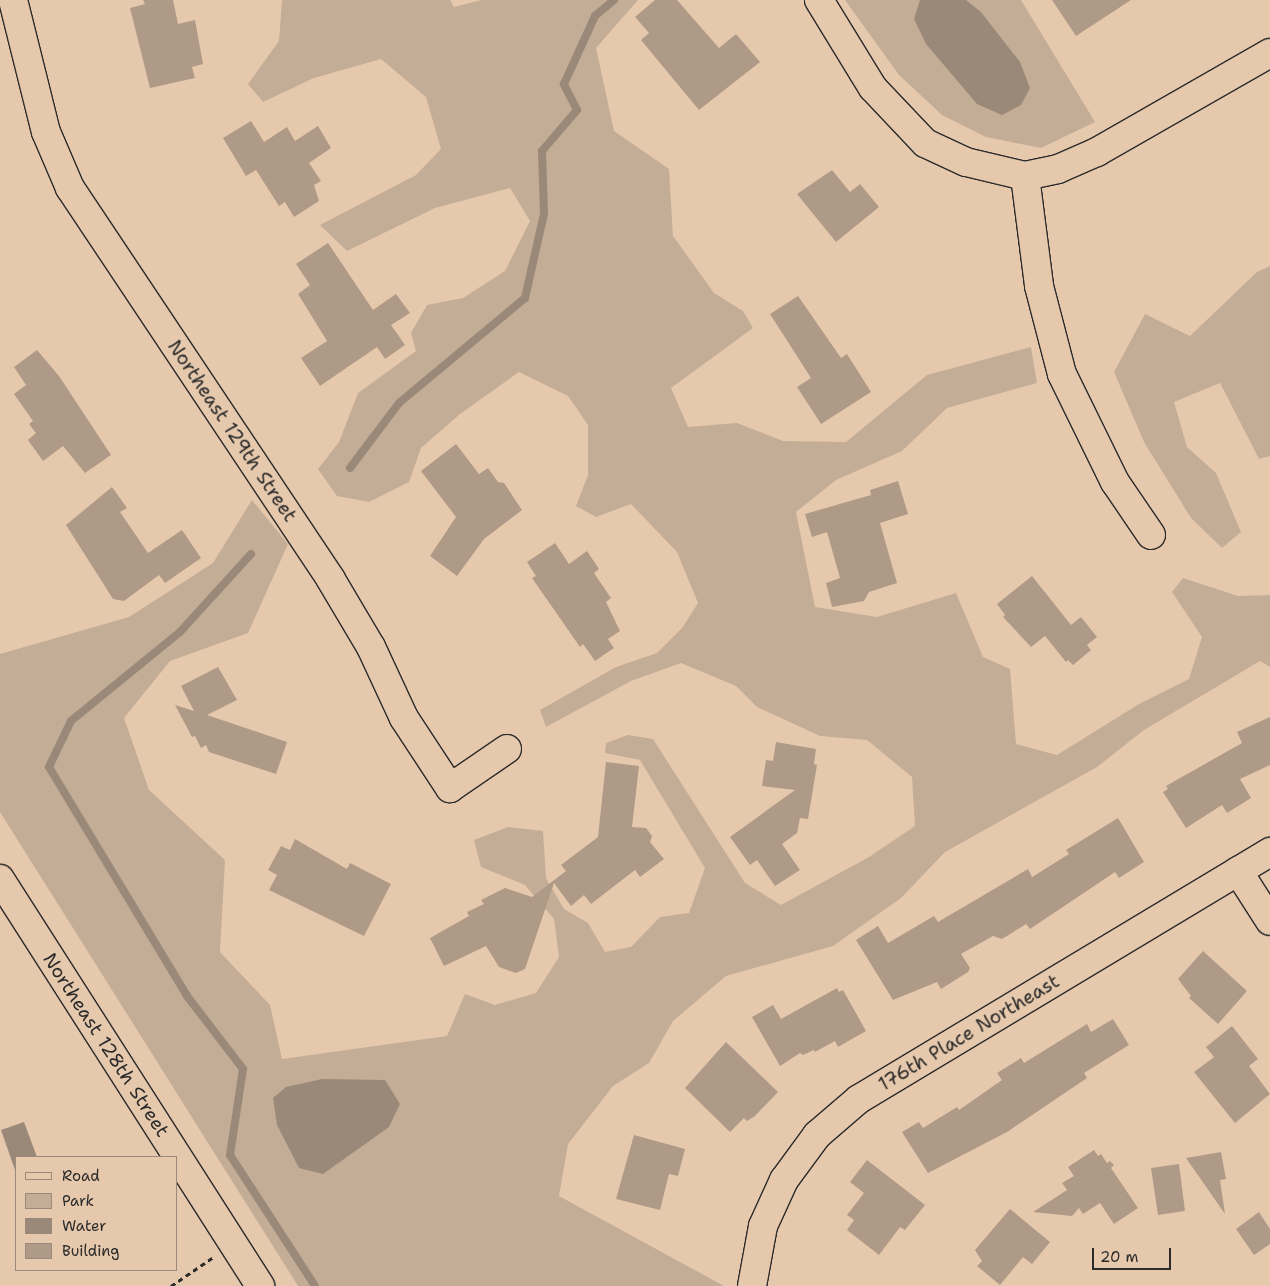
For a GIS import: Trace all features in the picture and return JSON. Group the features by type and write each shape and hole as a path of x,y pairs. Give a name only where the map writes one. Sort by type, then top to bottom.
{"street":[{"name":"Northeast 129th Street","path":"13,0 46,132 70,188 330,578 371,647 404,718 450,788 507,749"},
{"path":"819,0 873,88 925,143 966,162 1025,176 1058,169 1097,152 1270,53"},
{"path":"1025,176 1040,286 1062,374 1114,482 1151,535"},
{"name":"176th Place Northeast","path":"752,1286 763,1226 784,1180 818,1134 852,1105 1270,852"},
{"path":"1238,870 1270,921"},
{"name":"Northeast 128th Street","path":"0,880 177,1156"},
{"name":"Northeast 128th Street","path":"178,1158 260,1286"}],"path":[{"path":"171,1286 233,1244"}],"green space":[{"path":"282,0 450,0 454,7 481,0 638,0 596,48 614,131 669,169 673,236 714,293 743,311 753,328 671,388 688,427 737,423 783,441 846,442 927,375 1031,347 1037,383 947,408 902,451 836,480 796,512 815,607 877,617 956,593 983,657 1010,669 1016,744 1057,755 1139,704 1189,679 1202,637 1172,592 1183,578 1238,596 1270,595 1270,667 1260,661 1144,730 1097,767 945,852 901,898 833,946 726,976 673,1021 649,1063 613,1086 568,1144 559,1196 724,1286 298,1286 0,812 0,654 129,617 213,563 252,500 288,544 248,633 170,661 124,718 149,790 225,860 220,952 270,1005 282,1059 447,1036 465,994 495,1005 536,993 559,957 554,919 525,885 481,867 474,840 508,827 543,831 546,878 564,909 588,923 605,952 631,947 660,917 689,913 705,868 640,760 605,753 606,743 628,735 653,739 745,883 781,905 869,857 915,826 912,777 867,740 820,736 757,707 736,686 681,663 631,681 546,727 540,710 616,667 657,653 682,628 698,603 677,552 631,504 596,517 576,506 588,475 588,425 568,396 519,372 460,414 421,448 409,482 369,502 337,496 318,469 339,442 358,393 416,351 411,333 427,305 463,298 505,271 530,221 510,188 435,208 347,251 320,225 416,175 441,149 426,97 381,59 314,78 263,102 248,84 279,41"},
{"path":"845,0 1021,0 1095,122 1041,148 986,137 942,115 899,75"},
{"path":"1270,266 1270,456 1259,459 1220,383 1174,402 1187,447 1216,473 1241,532 1222,548 1191,518 1144,442 1114,372 1145,314 1190,336 1257,272"}],"water":[{"path":"920,0 966,0 981,12 1020,62 1030,88 1021,105 1002,115 977,104 926,44 914,19"},
{"path":"322,1079 385,1080 400,1104 389,1127 323,1174 299,1168 277,1125 273,1098 286,1087"},
{"path":"24,1122 37,1156 15,1156 15,1170 1,1130"}],"building":[{"path":"143,0 173,0 178,24 195,20 203,64 192,67 195,78 150,88 130,8 145,4"},
{"path":"655,0 677,0 719,48 736,34 760,62 699,110 641,40 649,33 635,17"},
{"path":"1052,0 1131,0 1076,36"},
{"path":"251,121 264,142 287,127 295,141 318,126 331,148 309,163 321,181 314,185 319,201 294,217 285,202 279,206 256,170 246,176 223,138"},
{"path":"832,170 850,192 860,184 879,207 836,242 797,194"},
{"path":"328,243 373,310 396,294 410,313 391,325 405,345 385,359 377,347 320,386 301,358 327,341 298,294 310,285 296,264"},
{"path":"798,296 841,358 847,354 871,392 821,424 797,387 811,378 770,314"},
{"path":"37,350 59,376 111,455 85,473 63,446 43,461 28,440 36,433 29,424 33,421 14,394 26,385 14,367"},
{"path":"456,444 479,474 488,468 498,482 504,483 522,510 484,539 457,576 430,556 456,517 421,471"},
{"path":"898,481 908,514 880,523 897,583 869,592 864,601 832,607 826,583 840,578 827,532 812,537 805,514 871,495 870,490"},
{"path":"112,487 127,508 120,512 148,553 182,530 201,558 165,583 159,575 124,601 113,599 66,525"},
{"path":"555,543 569,564 587,551 599,569 594,573 611,598 606,602 620,631 608,639 614,648 595,661 583,644 580,647 532,578 536,576 527,562"},
{"path":"1032,576 1071,625 1081,617 1097,637 1087,645 1091,650 1073,665 1068,660 1066,662 1045,636 1031,647 1003,617 1005,615 997,604"},
{"path":"218,667 237,700 207,715 287,742 276,774 209,752 206,745 201,748 195,736 192,737 175,705 194,711 181,686"},
{"path":"1270,717 1270,765 1240,779 1251,798 1227,813 1222,805 1186,828 1163,792 1168,789 1166,786 1242,743 1237,732"},
{"path":"776,742 816,749 814,764 817,765 808,819 800,818 797,833 782,844 800,870 775,886 757,860 750,865 730,837 795,790 762,786 766,760 773,761"},
{"path":"606,762 639,766 632,827 646,828 652,836 650,842 664,859 640,877 635,870 591,904 584,895 571,906 554,883 525,969 516,973 499,967 486,946 444,966 430,938 469,916 467,912 484,904 481,900 505,888 532,897 566,871 561,865 598,837"},
{"path":"1118,818 1144,862 1119,878 1115,872 1030,929 1026,924 1002,939 993,936 961,954 970,968 968,972 941,989 937,982 893,1000 856,940 878,926 888,943 934,916 938,922 1028,869 1032,877 1069,854 1066,850"},
{"path":"295,839 347,869 350,863 391,884 364,936 269,890 277,875 268,870 281,846 290,850"},
{"path":"1203,951 1247,991 1218,1024 1189,998 1191,996 1178,979"},
{"path":"837,988 839,992 843,990 866,1031 838,1047 835,1041 815,1052 814,1050 803,1055 800,1053 780,1066 752,1017 773,1005 781,1019"},
{"path":"1113,1019 1129,1045 1084,1073 1087,1078 1007,1132 928,1173 902,1132 919,1122 923,1128 957,1107 959,1110 1002,1080 997,1073 1021,1058 1024,1063 1087,1024 1091,1032"},
{"path":"1232,1026 1258,1059 1249,1066 1270,1094 1235,1123 1194,1072 1214,1057 1206,1047"},
{"path":"726,1042 778,1092 755,1116 747,1121 744,1118 730,1132 685,1088"},
{"path":"634,1135 685,1149 678,1176 669,1174 660,1210 616,1199"},
{"path":"1094,1150 1098,1156 1101,1154 1107,1163 1110,1161 1114,1165 1111,1168 1138,1208 1114,1224 1100,1203 1083,1214 1079,1208 1072,1216 1033,1212 1067,1190 1062,1183 1074,1176 1068,1167"},
{"path":"1221,1152 1226,1179 1220,1180 1225,1214 1186,1158"},
{"path":"867,1160 925,1205 905,1230 900,1227 879,1255 847,1230 854,1220 847,1215 864,1193 850,1182"},
{"path":"1179,1164 1185,1211 1158,1215 1151,1168"},
{"path":"1010,1209 1050,1242 1032,1264 1023,1257 1000,1285 977,1266 982,1261 975,1250"},
{"path":"1259,1212 1270,1229 1270,1244 1254,1255 1236,1229"}],"waterway":[{"path":"350,468 399,403 525,298 544,214 542,151 577,110 564,84 595,16 614,0"},
{"path":"251,554 180,632 71,721 49,767 187,996 243,1069 230,1155 315,1286"}]}
